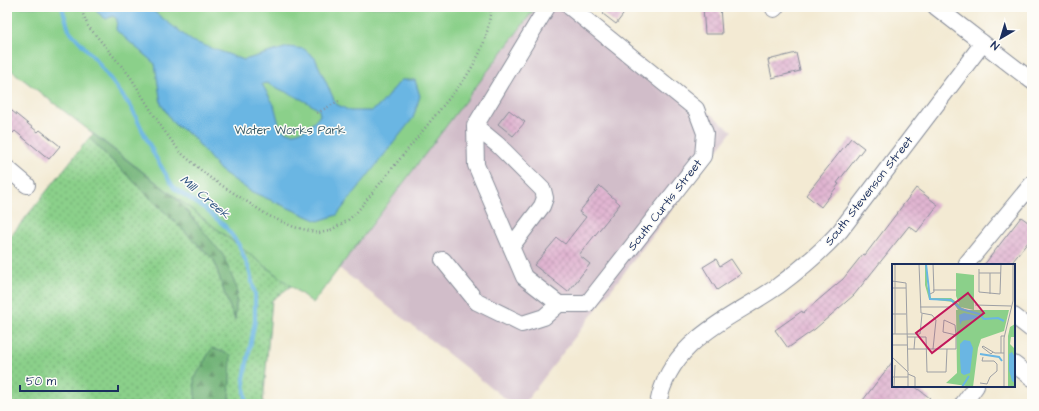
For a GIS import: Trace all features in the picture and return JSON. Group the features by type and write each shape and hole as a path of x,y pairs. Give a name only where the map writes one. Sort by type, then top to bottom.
{"street":[{"path":"443,260 477,302 522,324 544,316 559,304 524,277 476,165 475,126 547,7"},
{"name":"South Curtis Street","path":"559,304 587,304 703,156 705,133 696,109 570,7"},
{"path":"936,7 1032,81"},
{"name":"South Stevenson Street","path":"658,404 668,376 679,357 693,341 706,330 778,286 815,258 840,231 983,43"},
{"path":"475,126 498,145 543,190 545,198 542,206 511,247"},
{"path":"7,168 27,184"},
{"path":"967,264 1032,184"},
{"path":"1015,317 1032,330"},
{"path":"1015,365 1032,378"},
{"path":"963,404 975,387"}],"path":[{"path":"80,7 88,26 130,76 162,128 180,152 234,195 269,216 294,227 320,233 337,227 356,213 464,80 479,58 485,41 491,7"},
{"path":"317,113 339,101"}],"shaded area":[{"path":"536,7 574,7 732,131 524,404 512,404 339,268"}],"green space":[{"name":"Water Works Park","path":"7,7 536,7 313,303 7,67"},
{"path":"93,134 175,197 223,255 237,289 235,320 214,260 89,138"},
{"path":"89,138 214,260 225,295 235,319 237,289 201,228 175,197 291,286 272,300 263,404 229,404 228,387 195,398 196,404 7,404 7,241"},
{"path":"212,348 231,355 229,404 196,404 194,379"}],"water":[{"path":"96,7 148,7 192,41 244,60 288,47 304,49 315,58 336,104 350,111 371,111 381,104 401,80 415,80 420,96 413,118 337,215 318,221 250,191 220,170 192,136 174,124 161,104 155,64 116,30 117,19 113,16 106,19 97,12","holes":["267,83 313,106 319,110 320,115 315,121 299,132 291,133 280,128 274,105 262,84"]}],"building":[{"path":"609,7 629,7 616,24 603,14"},
{"path":"703,7 720,7 722,34 705,34"},
{"path":"796,53 800,71 772,78 768,60"},
{"path":"7,107 38,132 40,130 60,146 49,159 15,131 13,133 7,128"},
{"path":"509,110 525,122 513,136 498,124"},
{"path":"851,138 864,148 837,183 839,184 821,207 806,195"},
{"path":"600,186 620,204 579,255 590,264 568,292 534,265 557,238 565,244 586,217 579,212"},
{"path":"916,188 938,205 917,232 909,226 854,295 815,329 788,348 775,330 802,311 803,313 843,279 863,254 865,255"},
{"path":"1021,217 1032,225 1032,237 1011,264 985,264"},
{"path":"716,259 720,266 731,259 741,274 717,290 703,267"},
{"path":"892,362 892,387 915,387 930,398 925,404 860,404"}],"waterway":[{"name":"Mill Creek","path":"62,7 69,30 97,61 131,107 155,156 174,188 204,208 225,226 239,245 249,269 255,294 255,321 244,379 246,404"}]}
